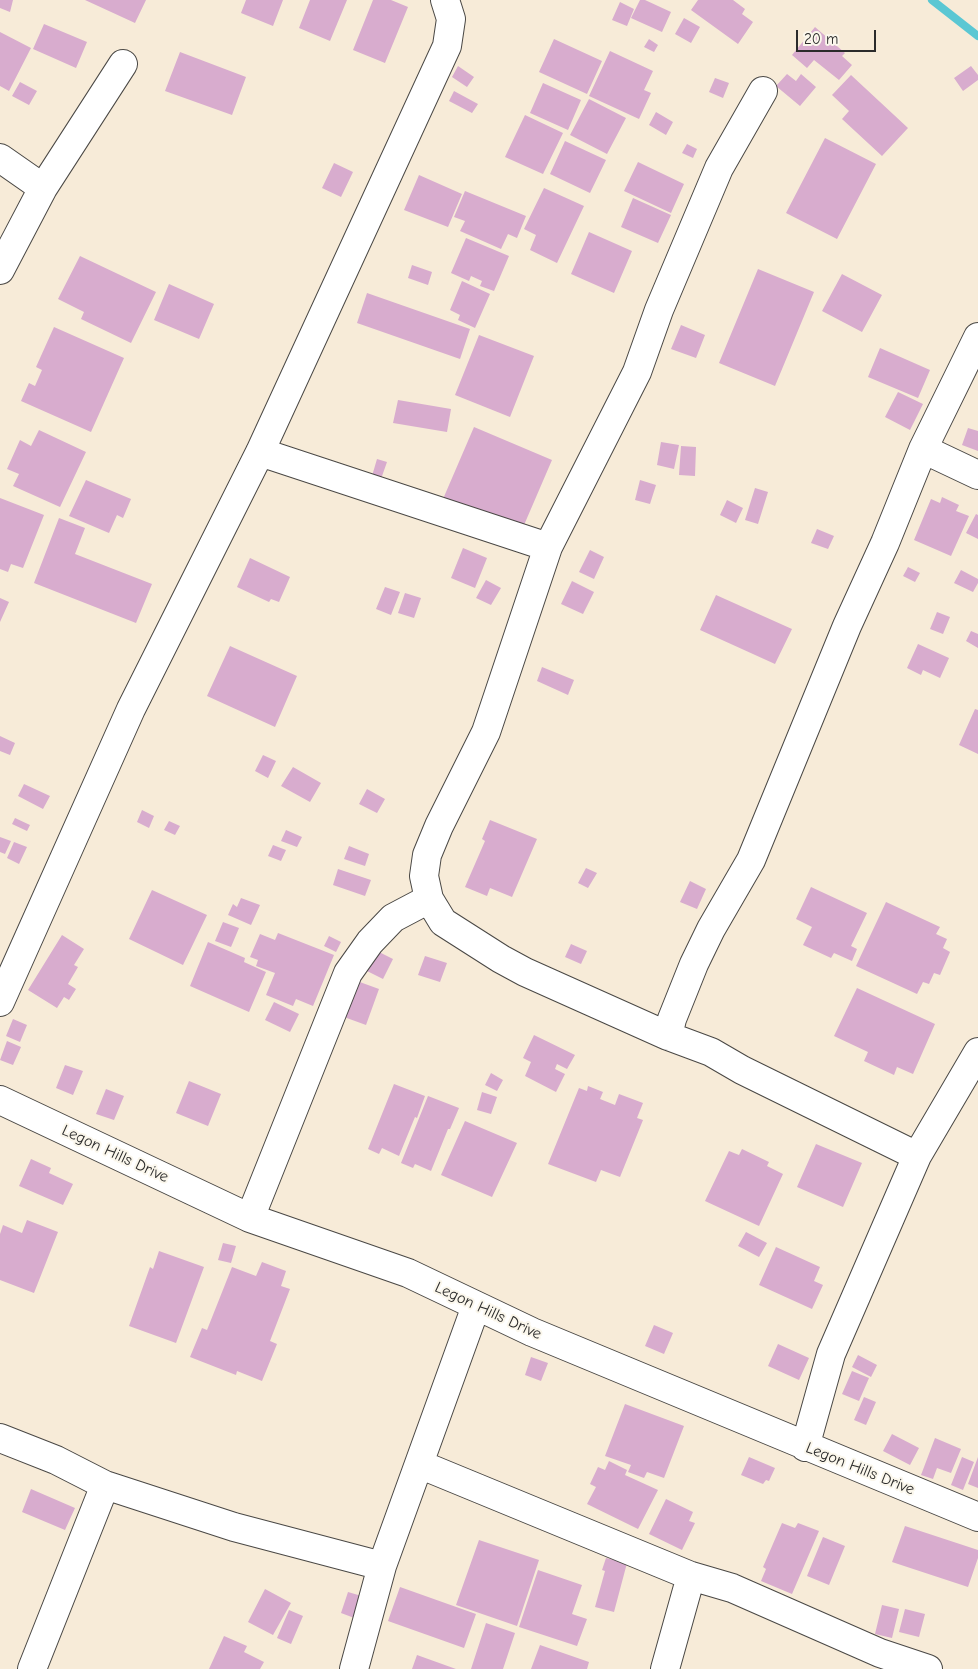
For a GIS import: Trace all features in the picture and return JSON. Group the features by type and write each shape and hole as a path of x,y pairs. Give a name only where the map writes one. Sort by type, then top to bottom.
{"street":[{"path":"0,1002 131,709 260,452 447,46 452,19 445,0"},
{"path":"0,270 42,188 123,64"},
{"path":"763,91 719,168 659,310 637,372 548,547 486,732 439,826 427,855 424,876 429,899 443,922 501,959 668,1036 711,1052 742,1070 917,1156"},
{"path":"0,158 42,188"},
{"path":"668,1036 672,1019 694,964 711,929 751,860 847,626 885,543 923,449 978,337"},
{"path":"923,449 978,475"},
{"path":"260,452 548,547"},
{"path":"250,1218 348,973 370,942 394,918 429,899"},
{"path":"805,1447 831,1354 917,1156 978,1052"},
{"name":"Legon Hills Drive","path":"0,1100 250,1218 408,1273 532,1332 805,1447 978,1517"},
{"path":"354,1669 382,1566 476,1306"},
{"path":"0,1438 56,1460 105,1485 234,1527 382,1566"},
{"path":"419,1464 691,1576 732,1588 880,1653 928,1669"},
{"path":"32,1669 105,1485"},
{"path":"665,1669 691,1576"}],"building":[{"path":"0,0 13,0 10,12 0,8"},
{"path":"85,0 146,0 135,23"},
{"path":"246,0 283,0 273,26 241,13"},
{"path":"310,0 347,0 330,41 299,28"},
{"path":"373,0 391,0 408,7 385,63 353,50"},
{"path":"640,0 645,0 671,12 662,32 631,18"},
{"path":"698,0 733,0 745,9 742,14 753,22 738,44 691,10"},
{"path":"620,2 634,9 627,26 612,20"},
{"path":"684,18 700,27 691,43 675,34"},
{"path":"44,24 87,42 76,68 33,49"},
{"path":"815,27 845,53 842,56 852,65 839,80 814,60 807,68 792,55"},
{"path":"0,32 31,48 9,91 0,86"},
{"path":"554,39 602,61 587,94 539,72"},
{"path":"649,39 658,45 654,52 644,47"},
{"path":"610,51 653,71 644,90 651,93 639,119 589,96"},
{"path":"180,52 246,77 232,115 165,91"},
{"path":"458,66 474,77 467,87 452,77"},
{"path":"971,66 978,75 978,80 963,91 954,78"},
{"path":"787,74 796,81 801,74 816,87 800,106 776,86"},
{"path":"851,75 908,128 882,156 842,119 849,111 832,95"},
{"path":"715,78 729,83 723,98 709,92"},
{"path":"20,82 37,91 29,105 12,96"},
{"path":"543,83 581,100 568,130 530,113"},
{"path":"454,91 478,104 472,113 449,101"},
{"path":"589,99 626,118 607,154 570,135"},
{"path":"656,112 673,122 666,135 649,125"},
{"path":"525,115 563,133 543,174 505,157"},
{"path":"825,138 876,164 837,239 786,213"},
{"path":"565,141 606,160 590,193 550,174"},
{"path":"687,144 697,149 693,158 682,153"},
{"path":"638,162 684,184 671,213 624,191"},
{"path":"334,163 353,172 341,197 322,188"},
{"path":"419,175 462,194 448,227 404,210"},
{"path":"544,188 584,206 557,263 530,250 536,235 524,229"},
{"path":"465,191 526,216 517,238 508,234 501,249 460,231 465,221 454,217"},
{"path":"633,198 671,215 658,243 621,227"},
{"path":"589,232 632,251 614,293 571,274"},
{"path":"466,238 509,256 494,291 480,286 482,281 471,276 469,281 451,273"},
{"path":"80,256 156,292 131,343 81,319 84,312 58,299"},
{"path":"412,265 432,272 428,285 408,278"},
{"path":"758,269 814,292 775,386 719,363"},
{"path":"842,274 882,295 862,332 822,311"},
{"path":"462,281 490,294 475,328 458,320 460,315 450,310"},
{"path":"169,284 214,304 199,339 154,320"},
{"path":"367,293 470,329 460,359 357,323"},
{"path":"681,325 705,335 696,358 671,349"},
{"path":"54,327 124,358 91,432 21,401 29,383 35,386 42,370 36,367"},
{"path":"479,335 534,356 510,417 455,395"},
{"path":"880,348 930,370 918,398 868,377"},
{"path":"898,392 923,404 910,430 885,417"},
{"path":"398,400 451,409 447,432 393,423"},
{"path":"474,427 552,460 521,532 443,499"},
{"path":"968,428 978,431 978,451 962,445"},
{"path":"39,430 86,452 60,507 13,486 19,474 7,469 20,440 31,446"},
{"path":"661,442 679,445 674,469 657,465"},
{"path":"681,446 696,447 695,476 679,475"},
{"path":"377,459 387,462 381,479 372,476"},
{"path":"86,480 131,499 123,518 117,515 109,533 69,516"},
{"path":"640,480 656,485 650,504 635,500"},
{"path":"755,488 768,492 758,524 745,520"},
{"path":"942,497 959,505 956,511 969,516 951,556 914,540 931,499 940,503"},
{"path":"0,498 44,515 23,568 11,564 8,572 0,569"},
{"path":"727,500 743,508 736,523 720,515"},
{"path":"976,514 978,515 978,539 966,533"},
{"path":"59,518 85,528 75,554 152,584 136,623 34,583"},
{"path":"817,529 834,536 828,549 811,543"},
{"path":"463,548 487,558 475,588 451,578"},
{"path":"590,550 604,557 594,579 579,572"},
{"path":"250,558 290,577 279,602 271,599 269,602 237,587"},
{"path":"908,567 920,573 915,582 903,576"},
{"path":"961,570 978,579 973,592 954,583"},
{"path":"486,580 501,588 491,605 476,598"},
{"path":"572,581 594,592 583,614 561,604"},
{"path":"385,587 400,592 391,615 376,609"},
{"path":"405,593 421,598 414,618 398,613"},
{"path":"716,595 792,629 775,664 700,630"},
{"path":"0,598 9,602 0,622"},
{"path":"937,612 950,617 943,634 930,629"},
{"path":"971,631 978,634 978,648 966,641"},
{"path":"918,644 949,658 940,678 923,670 921,675 907,668"},
{"path":"230,646 297,676 275,727 207,696"},
{"path":"542,667 574,680 568,695 537,681"},
{"path":"975,709 978,710 978,754 959,745"},
{"path":"0,736 15,743 10,755 0,751"},
{"path":"263,755 276,761 268,778 255,771"},
{"path":"293,767 321,783 310,802 281,786"},
{"path":"24,784 50,796 43,809 18,796"},
{"path":"367,789 385,799 377,813 359,804"},
{"path":"142,810 154,816 149,828 137,822"},
{"path":"15,818 30,825 27,831 12,824"},
{"path":"490,820 537,839 512,897 490,888 487,896 465,887 485,841 482,839"},
{"path":"169,821 180,826 175,835 164,830"},
{"path":"286,830 302,837 297,847 281,841"},
{"path":"0,837 11,841 5,854 0,852"},
{"path":"14,842 27,847 19,864 7,858"},
{"path":"273,845 286,850 281,861 268,856"},
{"path":"349,846 369,854 365,866 344,859"},
{"path":"586,868 597,873 588,888 578,883"},
{"path":"338,869 371,880 365,896 333,885"},
{"path":"690,881 706,889 697,909 680,902"},
{"path":"811,887 867,913 851,946 857,949 852,961 834,953 831,958 803,945 812,927 796,919"},
{"path":"152,890 207,915 183,965 129,939"},
{"path":"241,898 260,905 251,925 228,915 233,904 237,907"},
{"path":"886,902 940,927 936,934 947,939 943,948 950,952 940,975 934,973 929,984 923,982 917,994 856,966"},
{"path":"223,922 239,928 231,947 215,941"},
{"path":"278,933 334,955 313,1006 296,999 293,1006 266,995 275,973 256,966 258,960 250,957 260,934 275,940"},
{"path":"62,935 84,949 74,965 78,967 68,984 76,989 69,1000 64,997 57,1008 28,990"},
{"path":"329,936 341,942 336,952 324,946"},
{"path":"208,942 245,958 244,962 266,972 249,1012 190,986"},
{"path":"571,944 587,951 581,964 565,957"},
{"path":"369,947 393,959 383,979 359,967"},
{"path":"425,956 447,963 440,982 418,975"},
{"path":"357,981 379,989 366,1025 344,1017"},
{"path":"857,988 935,1024 913,1074 897,1067 894,1075 864,1061 868,1052 834,1036"},
{"path":"274,1002 299,1014 290,1032 265,1020"},
{"path":"13,1019 27,1025 20,1042 6,1036"},
{"path":"534,1035 575,1055 567,1069 557,1064 555,1069 565,1074 556,1092 525,1076 531,1062 523,1058"},
{"path":"7,1041 21,1047 13,1065 0,1060"},
{"path":"65,1065 83,1071 73,1095 56,1088"},
{"path":"491,1073 503,1080 497,1091 485,1085"},
{"path":"189,1081 221,1094 208,1126 176,1113"},
{"path":"394,1084 425,1096 399,1156 382,1148 379,1154 368,1149"},
{"path":"588,1086 603,1092 600,1099 615,1105 619,1094 643,1103 637,1118 643,1120 620,1177 601,1170 596,1182 548,1164 579,1088 587,1091"},
{"path":"106,1089 124,1096 114,1120 96,1114"},
{"path":"482,1092 497,1097 491,1114 477,1110"},
{"path":"428,1096 459,1108 450,1129 448,1129 431,1171 415,1164 413,1168 401,1163"},
{"path":"465,1121 517,1143 492,1197 441,1175"},
{"path":"816,1144 862,1163 843,1207 797,1187"},
{"path":"742,1149 769,1162 767,1166 783,1174 759,1226 705,1201 729,1151 739,1155"},
{"path":"31,1159 51,1168 49,1173 73,1184 63,1205 19,1186"},
{"path":"27,1220 58,1232 34,1293 0,1280 0,1234 3,1225 22,1233"},
{"path":"746,1232 767,1243 759,1257 738,1246"},
{"path":"223,1243 236,1246 231,1263 218,1260"},
{"path":"776,1247 820,1267 814,1281 823,1285 812,1309 759,1285"},
{"path":"159,1251 204,1267 176,1343 129,1326 150,1267 153,1269"},
{"path":"262,1262 286,1271 281,1286 290,1289 270,1341 277,1344 262,1381 237,1371 236,1375 190,1357 202,1328 207,1330 232,1267 256,1276"},
{"path":"654,1325 673,1333 664,1354 645,1346"},
{"path":"778,1344 809,1358 799,1380 768,1366"},
{"path":"858,1355 877,1365 871,1377 852,1367"},
{"path":"531,1357 548,1363 541,1381 525,1375"},
{"path":"852,1371 869,1378 859,1401 842,1394"},
{"path":"864,1397 876,1402 866,1425 854,1420"},
{"path":"625,1404 684,1426 664,1478 647,1472 644,1478 628,1472 631,1465 605,1456"},
{"path":"892,1434 919,1448 910,1465 883,1451"},
{"path":"935,1438 961,1449 951,1473 937,1468 933,1479 921,1475"},
{"path":"749,1457 775,1468 769,1481 766,1480 763,1484 741,1475"},
{"path":"962,1457 974,1462 963,1490 951,1485"},
{"path":"978,1457 978,1488 968,1484"},
{"path":"609,1461 627,1470 625,1475 658,1490 638,1529 587,1504 596,1487 590,1484 598,1467 605,1470"},
{"path":"31,1489 75,1508 65,1530 22,1512"},
{"path":"666,1499 693,1512 689,1521 695,1523 682,1550 649,1534"},
{"path":"782,1523 795,1528 798,1523 819,1531 792,1594 761,1581 766,1569 763,1567"},
{"path":"905,1526 978,1550 978,1558 968,1587 892,1562"},
{"path":"823,1537 845,1546 829,1585 807,1576"},
{"path":"479,1540 539,1560 517,1626 456,1605"},
{"path":"606,1558 627,1563 614,1612 595,1607 605,1571 602,1570"},
{"path":"538,1570 582,1585 572,1614 587,1619 577,1646 519,1627"},
{"path":"400,1587 476,1614 464,1648 388,1621"},
{"path":"265,1589 291,1603 273,1635 248,1622"},
{"path":"348,1592 365,1597 357,1619 341,1613"},
{"path":"882,1605 899,1609 892,1638 875,1634"},
{"path":"905,1609 925,1614 919,1637 899,1632"},
{"path":"289,1610 303,1616 291,1644 277,1638"},
{"path":"486,1623 515,1633 503,1669 471,1669"},
{"path":"224,1636 247,1646 244,1652 264,1662 260,1669 209,1669"},
{"path":"540,1645 589,1662 587,1669 531,1669"},
{"path":"417,1655 456,1669 412,1669"}],"waterway":[{"path":"932,0 978,36"}]}
